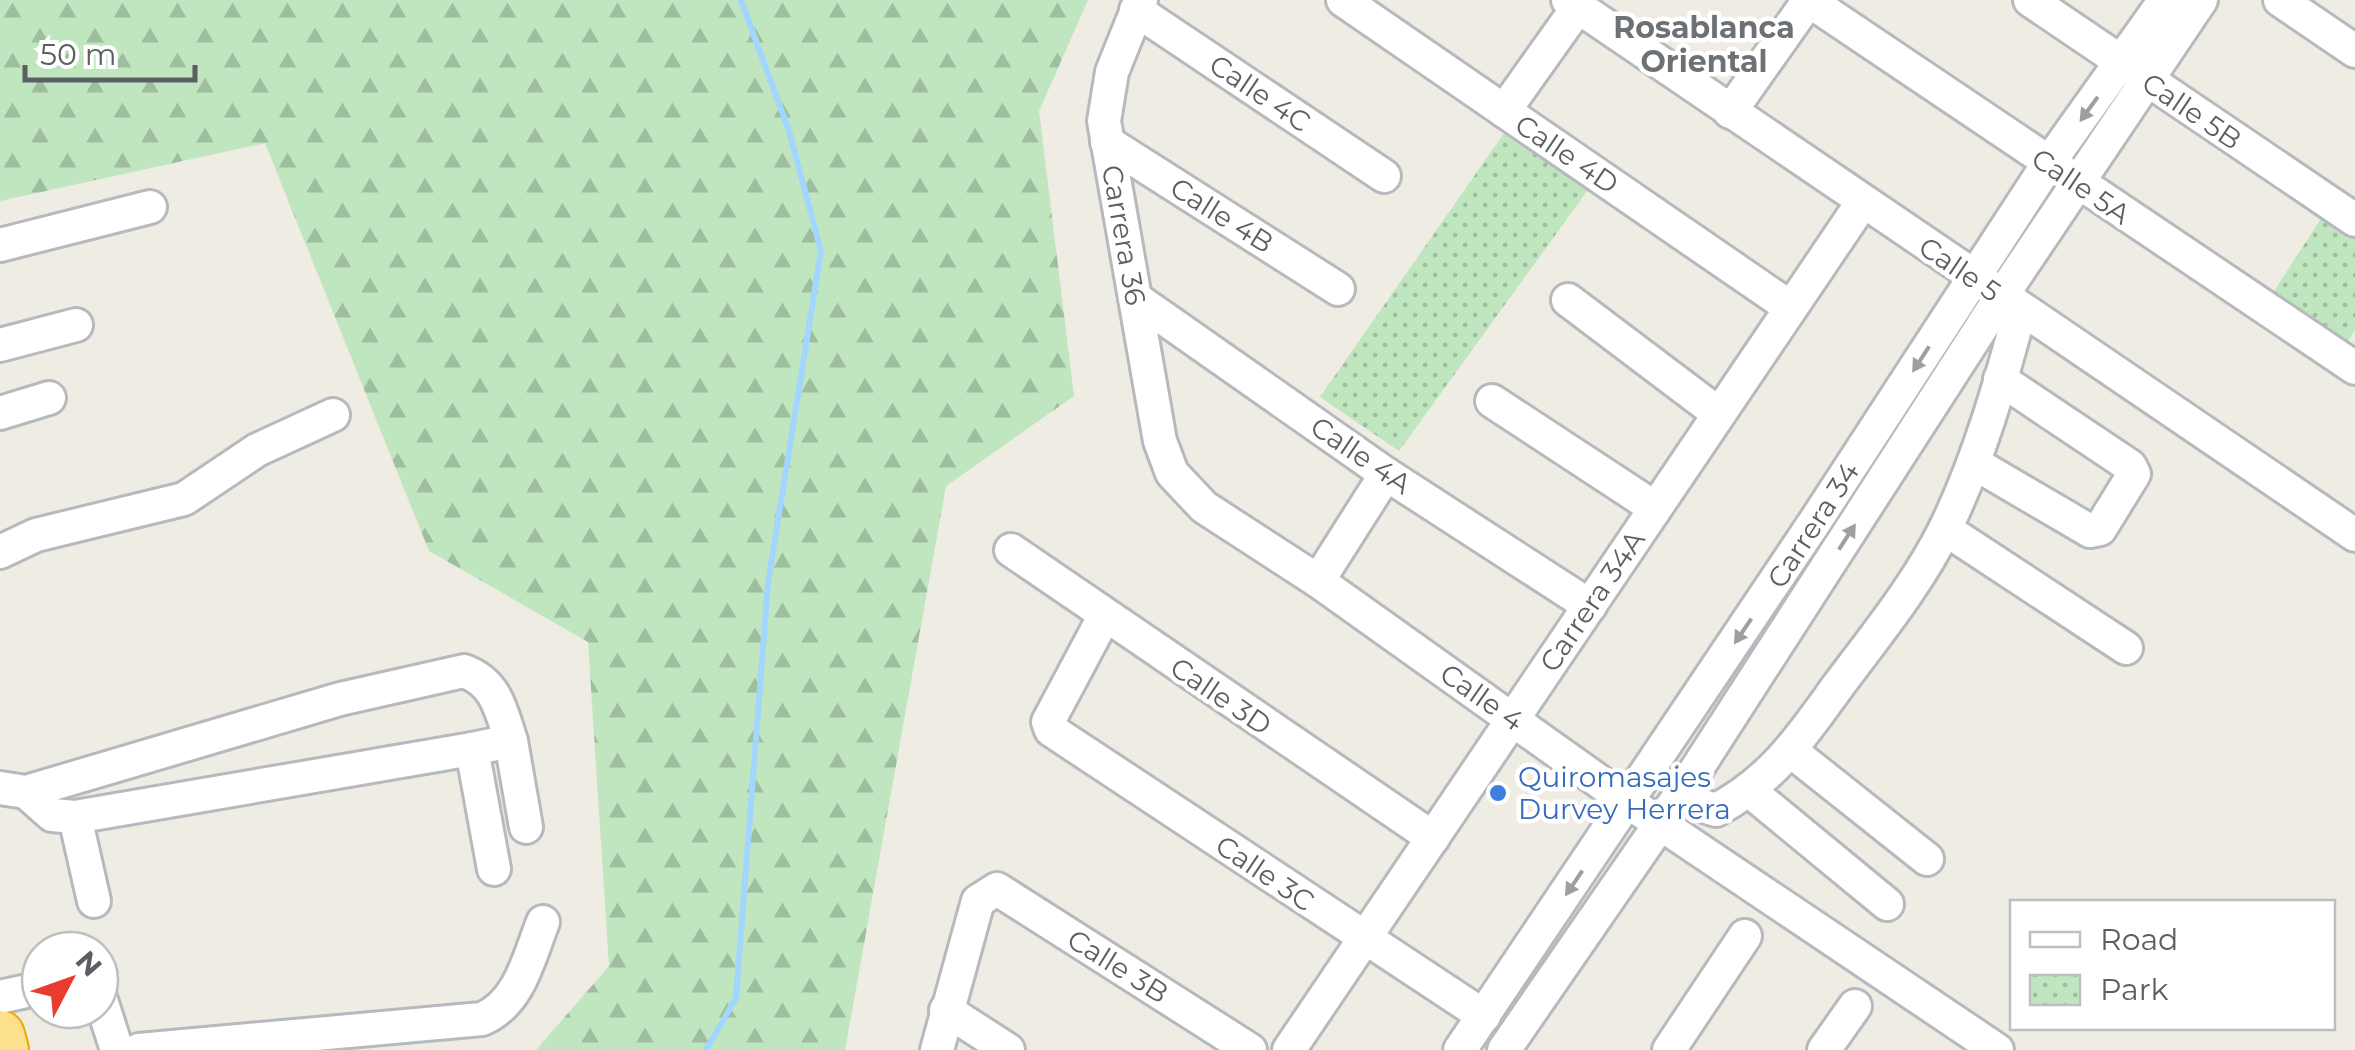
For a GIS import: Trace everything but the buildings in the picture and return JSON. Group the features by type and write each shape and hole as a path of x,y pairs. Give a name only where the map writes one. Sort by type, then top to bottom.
{"highway":[{"path":"0,1035 4,1050"}],"street":[{"name":"Calle 4D","path":"1343,0 1791,308"},
{"path":"1730,112 1809,0"},
{"name":"Calle 5A","path":"1809,0 2355,368"},
{"name":"Calle 5B","path":"2030,0 2355,220"},
{"name":"Carrera 34","path":"1504,1050 2011,303 2135,73 2165,0"},
{"name":"Carrera 34","path":"1460,1050 2048,164 2200,0"},
{"path":"2280,0 2355,50"},
{"path":"1504,111 1573,3"},
{"name":"Calle 5","path":"1573,3 1862,204 2355,535"},
{"name":"Carrera 36","path":"1138,5 1108,91 1104,122 1160,441 1172,474"},
{"name":"Calle 4C","path":"1138,5 1384,176"},
{"name":"Calle 4B","path":"1107,142 1338,288"},
{"name":"Carrera 34A","path":"1289,1050 1862,204"},
{"path":"0,245 150,206"},
{"name":"Calle 4A","path":"1136,298 1386,474 1590,606"},
{"path":"1568,300 1719,414"},
{"path":"1669,810 1716,810 1751,792 1791,751 1900,602 1946,528 1974,463 2000,379 2011,303"},
{"path":"0,344 76,325"},
{"path":"1974,463 2090,531 2100,528 2134,474 2130,466 2000,379"},
{"path":"0,413 49,398"},
{"path":"1492,401 1655,508"},
{"path":"0,552 36,535 184,498 258,450 333,415"},
{"name":"Calle 4","path":"1172,474 1204,507 1318,581 1628,802 1669,810 1997,1050"},
{"path":"1318,581 1386,474"},
{"path":"1946,528 2126,648"},
{"name":"Calle 3D","path":"1011,550 1104,617 1434,838"},
{"name":"Calle 3C","path":"1104,617 1048,726 1484,1016"},
{"path":"13,790 340,700 464,671 480,677 494,690 511,742 526,827"},
{"path":"13,790 52,815 76,817 511,742"},
{"path":"472,749 494,869"},
{"path":"1791,751 1927,859"},
{"path":"1751,792 1887,904"},
{"path":"76,817 94,900"},
{"name":"Calle 3B","path":"946,1010 978,900 985,892 997,889 1250,1050"},
{"path":"139,1050 482,1018 497,1012 518,986 543,922"},
{"path":"1669,1050 1745,936"},
{"path":"1824,1050 1855,1006"},
{"path":"937,1050 946,1010 1008,1050"}],"green space":[{"path":"0,0 1088,0 1039,111 1074,396 946,486 845,1050 536,1050 609,966 588,642 429,551 265,143 0,201"},
{"path":"1507,129 1590,187 1399,451 1320,397"},
{"path":"2324,214 2355,234 2355,330 2342,351 2267,302"}],"waterway":[{"path":"706,1050 736,998 768,583 821,251 789,131 741,0"}],"place":[{"name":"Quiromasajes Durvey Herrera","path":"1498,793"}],"district":[{"name":"Rosablanca Oriental","path":"1704,44"}]}
